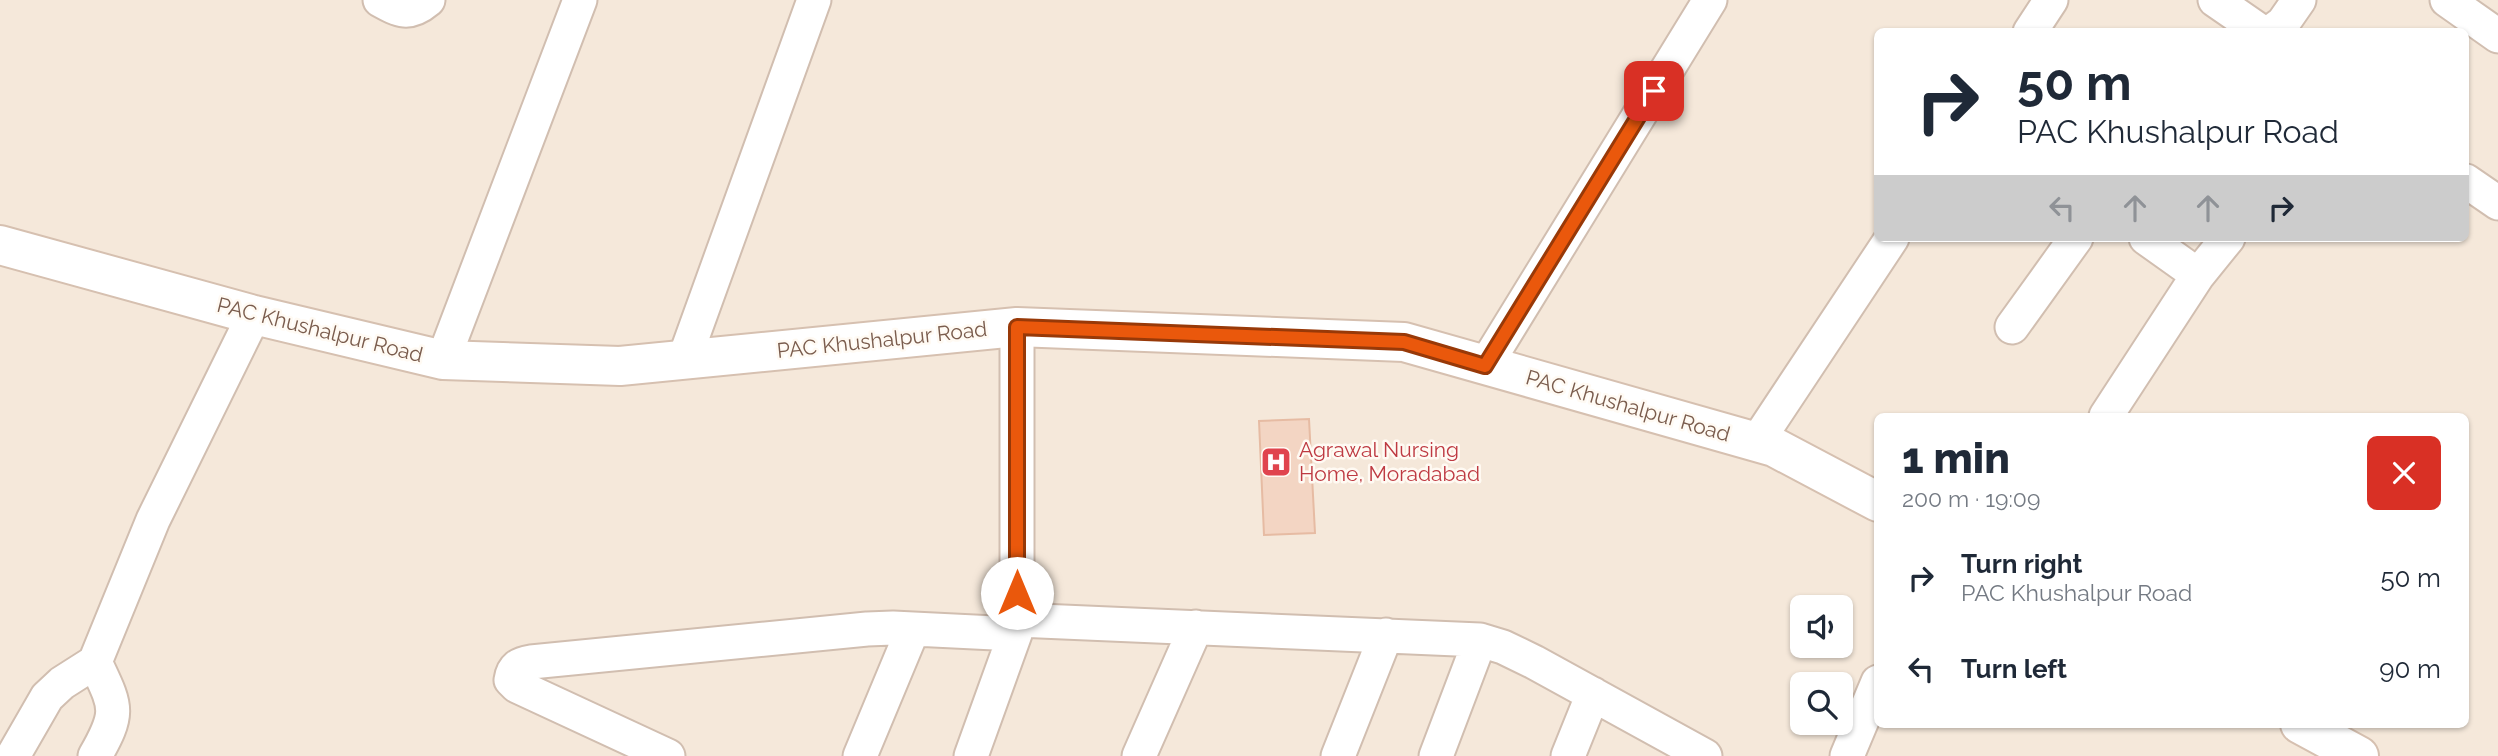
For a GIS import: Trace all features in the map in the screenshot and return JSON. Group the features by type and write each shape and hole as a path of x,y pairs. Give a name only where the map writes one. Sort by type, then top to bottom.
{"main road":[{"name":"PAC Khushalpur Road","path":"0,245 254,315 443,360 620,366 1017,327 1404,342 1774,447 1874,500"},
{"path":"2307,728 2359,756"}],"street":[{"path":"380,0 399,10 417,9 428,0"},
{"path":"443,360 580,0"},
{"path":"684,360 814,0"},
{"path":"1485,366 1710,0"},
{"path":"2033,28 2051,0"},
{"path":"2215,0 2255,28"},
{"path":"2276,28 2299,0"},
{"path":"2447,0 2498,36"},
{"path":"2469,183 2498,203"},
{"path":"1756,443 1889,242"},
{"path":"2012,327 2073,242"},
{"path":"2152,242 2198,275"},
{"path":"2108,413 2198,275 2225,242"},
{"path":"13,756 47,697 95,662 153,520 254,315"},
{"path":"971,756 1016,627 1017,327"},
{"path":"1139,756 1196,627"},
{"path":"668,756 517,686 511,680 512,672 521,664 531,662 867,629 1196,627 1480,640 1503,646 1697,754"},
{"path":"860,756 913,629"},
{"path":"1338,756 1386,635"},
{"path":"1436,756 1480,640"},
{"path":"95,662 115,711 111,729 95,756"},
{"path":"1847,756 1874,692"},
{"path":"1568,756 1593,694"}],"shaded area":[{"path":"0,0 2498,0 2498,756 0,756"}],"building":[{"path":"1309,419 1315,533 1264,535 1259,421"}],"place":[{"name":"Agrawal Nursing Home, Moradabad","path":"1276,462"}],"route":[{"path":"1017,593 1017,327 1404,342 1485,366 1654,91"}]}
